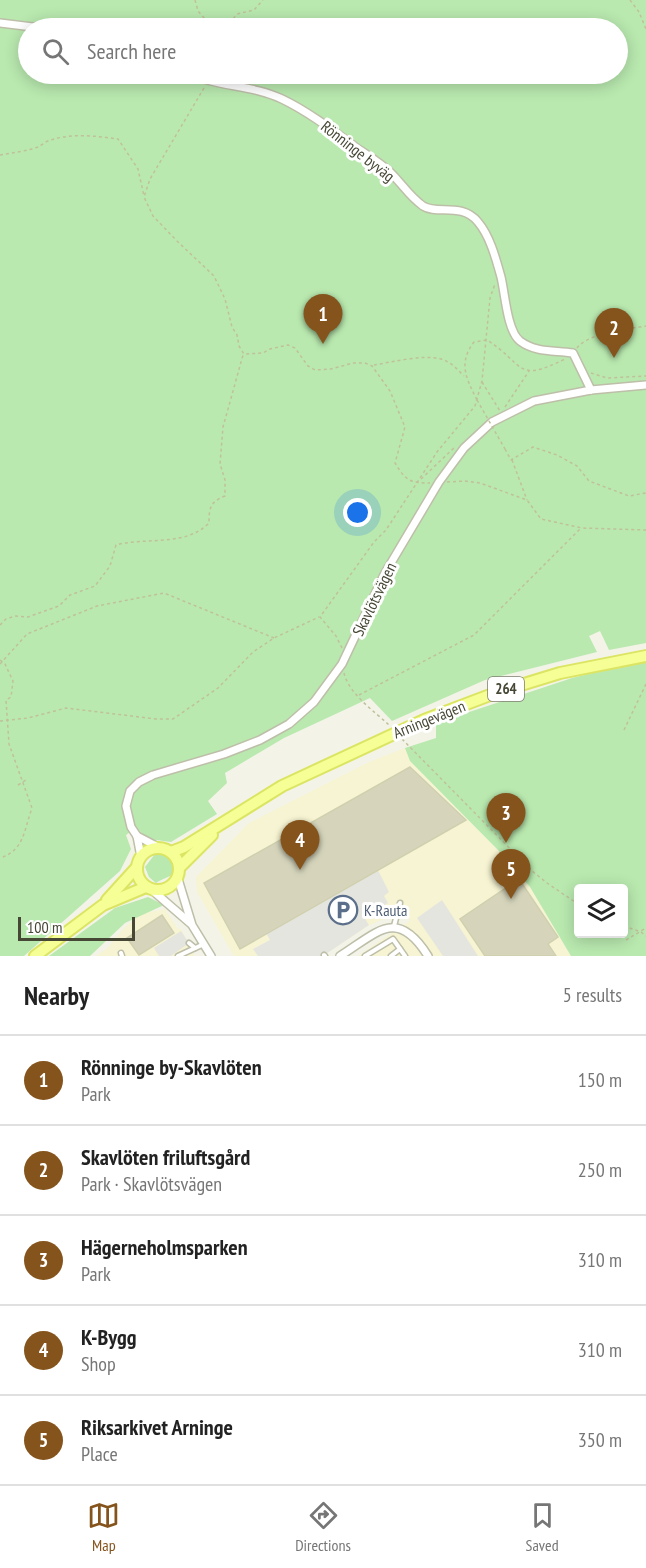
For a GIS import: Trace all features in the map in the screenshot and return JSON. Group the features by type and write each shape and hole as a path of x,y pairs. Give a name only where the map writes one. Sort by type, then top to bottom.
{"main road":[{"name":"Arningevägen","path":"171,852 184,847 282,786 371,743 434,716 498,692 560,673 646,656"},
{"name":"Arningevägen","path":"180,867 227,820"},
{"path":"35,956 103,904 150,850 160,848 171,852 177,858 180,867 178,879 166,889 149,888 103,904"},
{"path":"139,862 139,879 149,888"}],"street":[{"path":"0,23 18,25"},
{"name":"Rönninge byväg","path":"219,84 262,92 281,99 324,124 382,166 406,192 426,208 463,211 478,221 490,243 501,278 513,332 519,341 533,348 573,353 591,390"},
{"name":"Skavlötsvägen","path":"139,862 137,836 129,821 126,806 130,791 139,782 153,776 260,740 288,724 314,702 342,664 385,573 439,483 464,448 492,422 534,401 591,390 646,385"},
{"path":"137,836 160,848"},
{"path":"178,879 192,925 211,956"},
{"path":"149,888 192,925"},
{"path":"340,956 384,928 394,926 415,937 426,955"}],"lane":[{"path":"394,926 400,903"},
{"path":"365,956 393,939 405,956"},
{"path":"189,943 196,948"},
{"path":"178,956 204,944"},
{"path":"391,956 400,949"}],"path":[{"path":"195,0 198,11 204,18"},
{"path":"234,18 237,14 254,10 262,0"},
{"path":"630,0 639,12 646,29"},
{"path":"144,197 150,179 207,84"},
{"path":"0,155 18,153 51,140 63,138 95,136 118,139 138,169 144,197 153,216 214,276 225,299 232,327 244,354 223,427 220,464 225,480 225,496 215,500 209,508 209,523 202,530 178,538 116,545 110,566 95,586 70,596 59,606 28,617 15,616 6,619 0,625"},
{"path":"436,452 461,424 477,400 482,381 490,298 494,286 501,278"},
{"path":"465,377 466,352 474,342 486,340"},
{"path":"244,354 263,353 288,345 295,348 308,366 315,370 332,369 353,363 365,363 372,366 390,391 405,427 395,464 408,480 417,483 465,481 480,483 527,500"},
{"path":"372,366 411,360 440,359 453,364 465,377 511,460 527,500 541,519 582,528 646,531"},
{"path":"580,367 597,376 607,378 646,376"},
{"path":"482,381 501,411 529,371"},
{"path":"511,460 532,447 557,455 577,466 589,481 629,496 646,493"},
{"path":"358,696 474,635 582,528"},
{"path":"0,858 11,854 20,845 32,808 9,744 6,700 11,697 13,681 1,662 27,634 97,606 164,593 274,638"},
{"path":"0,721 28,718 66,708 156,719 173,718 218,688 253,652 274,638 320,617"},
{"path":"624,730 646,684"},
{"path":"400,737 532,871 547,884 574,901"},
{"path":"18,785 26,780"},
{"path":"628,927 646,936"},
{"path":"626,940 646,928"}],"shaded area":[{"path":"405,748 410,761 501,853 530,887 571,956 358,956 411,920 392,915 368,926 322,956 234,956 197,892 196,877 249,823 369,762"},
{"name":"K-Rauta","path":"378,870 389,892 384,896 388,903 364,917 369,925 323,956 258,956 253,949 270,940 266,933"},
{"path":"442,900 478,956 443,956 417,918"},
{"path":"149,908 152,912 165,909 178,929 181,929 195,956 96,956 108,948 125,927"},
{"path":"181,931 189,943 171,956 159,956 154,948"}],"green space":[{"path":"0,0 646,0 646,643 609,650 600,631 589,636 597,652 485,680 392,721 370,698 284,738 225,773 227,783 208,801 217,814 171,842 149,839 136,828 126,835 131,849 120,871 24,956 0,956"},
{"path":"646,662 646,956 571,956 530,887 501,853 410,761 405,748 436,738 436,723 572,678"},
{"path":"161,853 172,860 175,870 173,874 156,883 149,877 145,867 155,854"},
{"path":"148,897 164,905 125,923 90,956 49,956 115,908"}],"building":[{"path":"410,767 466,820 240,949 204,883"},
{"path":"519,879 558,937 548,944 556,956 485,956 460,919"},
{"path":"162,915 174,933 139,955 127,938"}],"place":[{"name":"Rönninge by-Skavlöten","path":"323,344"},
{"name":"Skavlöten friluftsgård","path":"614,358"},
{"name":"Hägerneholmsparken","path":"506,843"},
{"name":"K-Bygg","path":"300,870"},
{"name":"Riksarkivet Arninge","path":"511,899"},
{"name":"K-Rauta","path":"343,910"}]}
